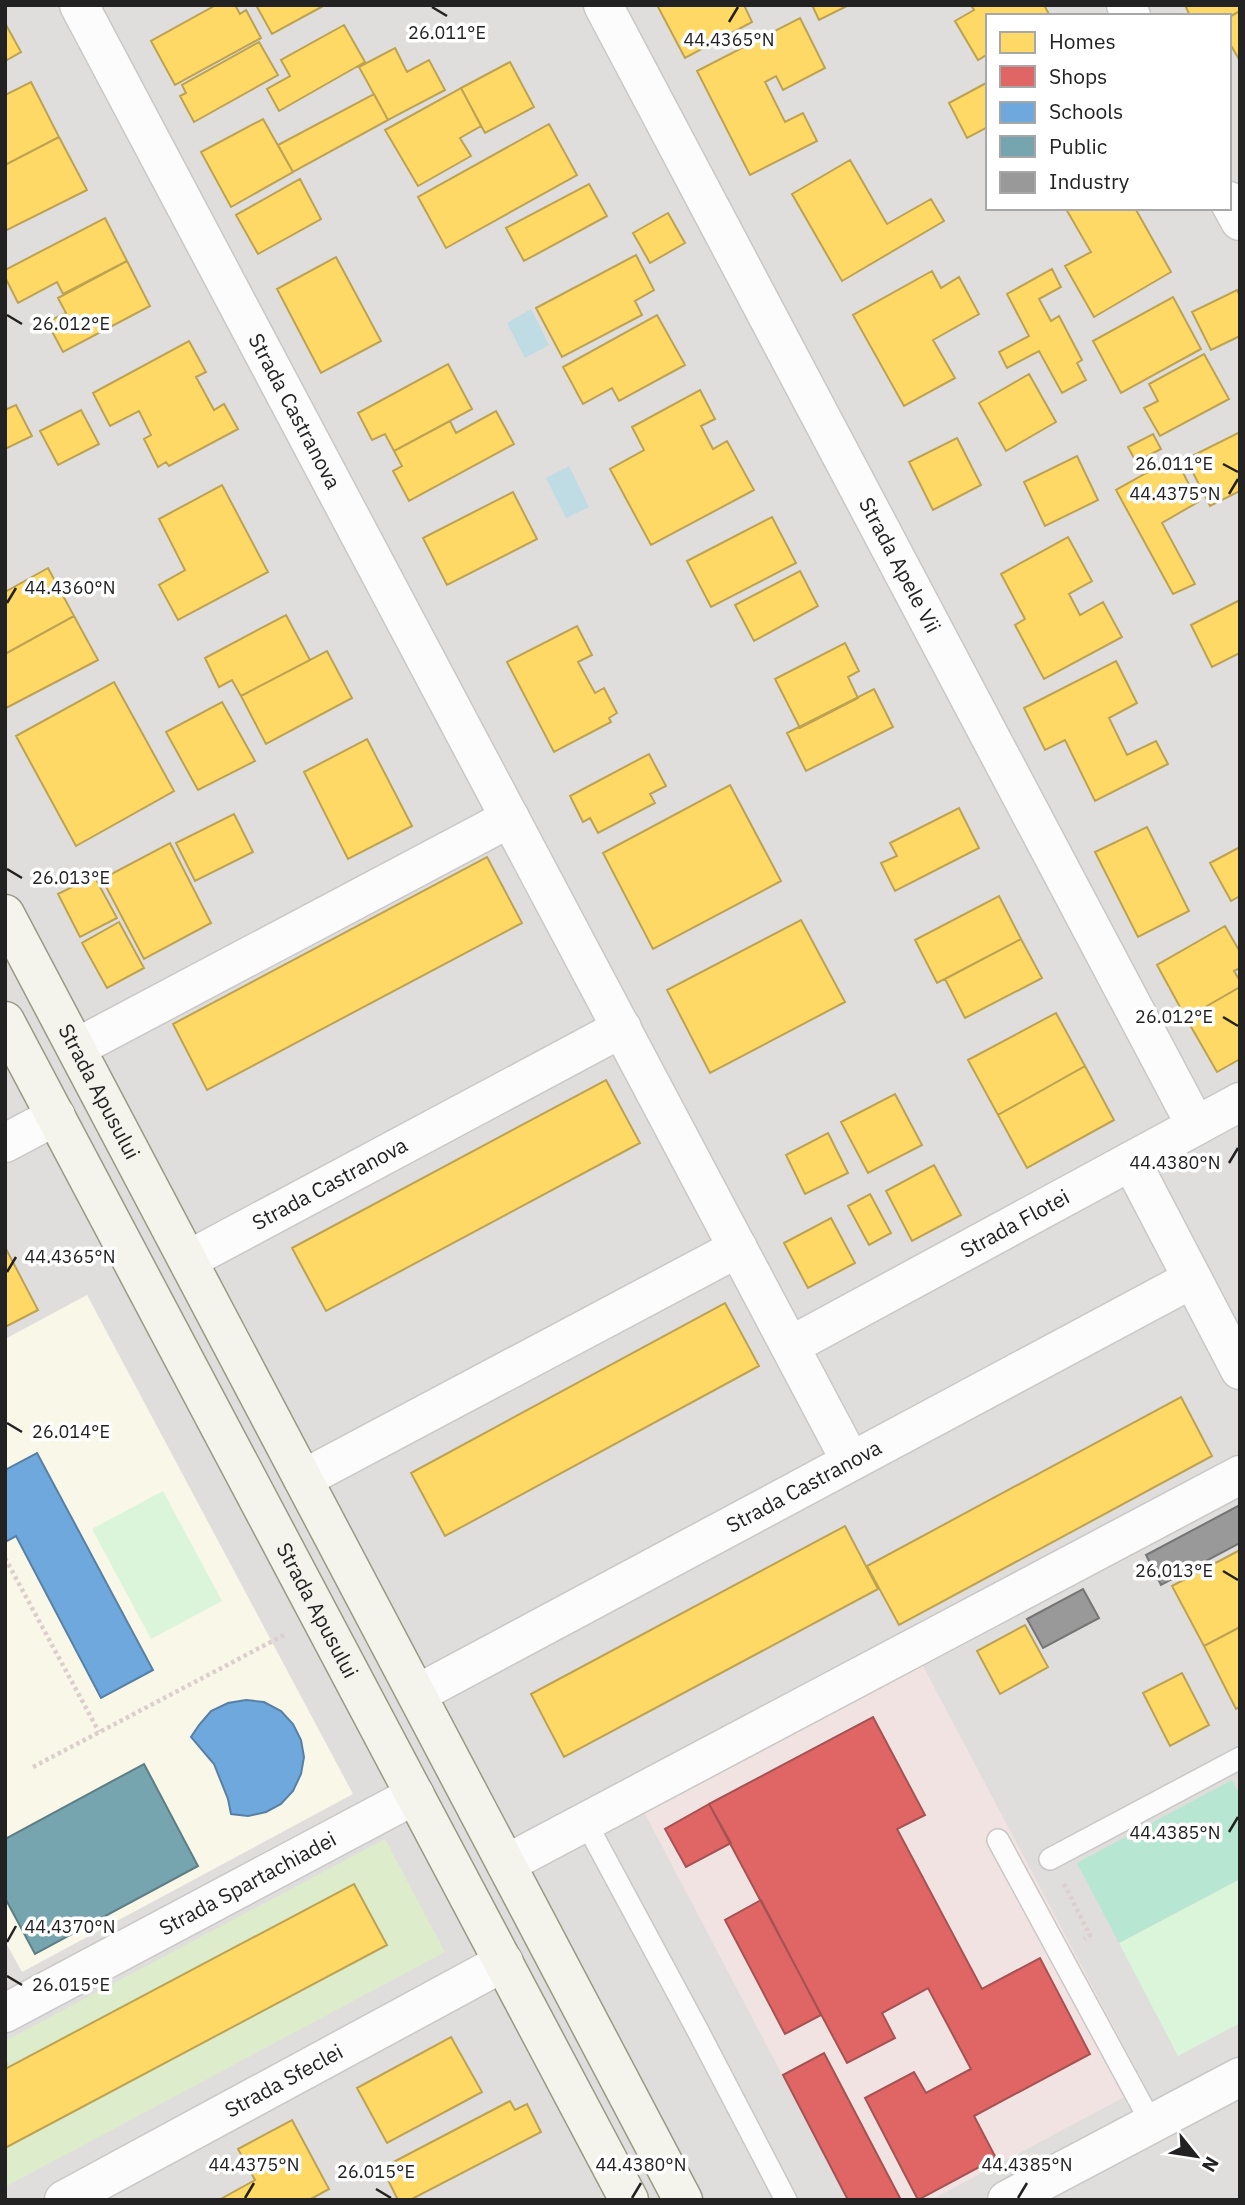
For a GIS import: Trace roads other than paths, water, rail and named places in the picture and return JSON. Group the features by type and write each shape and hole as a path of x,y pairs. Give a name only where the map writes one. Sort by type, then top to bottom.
{"main road":[{"name":"Strada Apusului","path":"5,914 683,2200"},
{"name":"Strada Apusului","path":"5,1021 629,2200"},
{"path":"32,1072 76,1048"},
{"path":"145,1282 187,1260"},
{"path":"464,1886 506,1864"},
{"path":"504,1962 547,1942"}],"street":[{"name":"Strada Castranova","path":"79,5 850,1460"},
{"name":"Strada Apele Vii","path":"603,5 1196,1126"},
{"path":"1231,204 1240,220"},
{"path":"76,1048 510,818"},
{"name":"Strada Castranova","path":"187,1260 622,1028"},
{"name":"Strada Flotei","path":"790,1346 1240,1102"},
{"path":"5,1143 56,1116"},
{"path":"1131,1161 1240,1370"},
{"path":"303,1479 738,1248"},
{"name":"Strada Castranova","path":"416,1694 1192,1279"},
{"path":"506,1864 1240,1475"},
{"name":"Strada Spartachiadei","path":"5,2013 415,1795"},
{"name":"Strada Sfeclei","path":"64,2200 117,2187 504,1962"},
{"path":"1018,2197 1240,2077"}],"lane":[{"path":"1050,1858 1240,1758"},
{"path":"585,1821 786,2200"},
{"path":"998,1840 1152,2123"}],"water":[{"path":"531,309 549,345 525,358 507,323"},
{"path":"569,466 589,507 566,518 546,478"}]}
